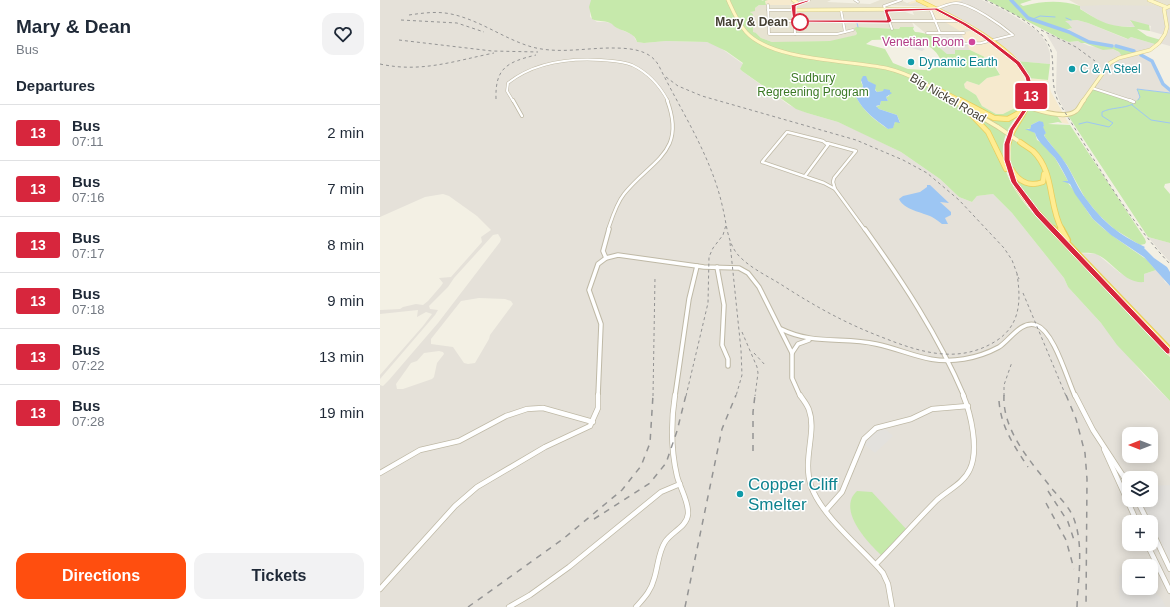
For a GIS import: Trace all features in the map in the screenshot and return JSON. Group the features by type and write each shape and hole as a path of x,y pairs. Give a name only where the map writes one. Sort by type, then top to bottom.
{"main road":[{"path":"918,0 960,21 990,41 1013,59 1022,71 1028,93 1026,106 1009,137 1007,144 1007,160 1014,182 1025,199 1170,351"},
{"path":"936,88 994,118 1008,119 1019,113"},
{"path":"1006,169 1003,154 1005,139 1008,130 1019,113 1026,106"},
{"path":"966,108 991,137 1003,165 1018,193 1028,207 1170,356"},
{"path":"1007,160 1014,174 1021,181 1034,184 1041,183 1044,180 1041,165 1032,153 1019,141"},
{"path":"1019,141 1035,152 1044,166 1060,226 1064,236 1075,252"}],"street":[{"name":"Big Nickel Road","path":"728,0 744,30 750,36 763,44 793,54 888,69 918,79 936,88 1019,141"},
{"path":"793,0 798,3"},
{"path":"795,34 794,5 808,0"},
{"path":"892,28 885,5 901,0"},
{"path":"1149,0 1166,7 1170,6"},
{"path":"768,10 935,9 960,3 1013,34 990,41 959,44"},
{"path":"768,5 769,34 837,34 853,30"},
{"path":"1026,106 1060,114 1073,113 1076,111 1110,63 1119,58 1156,47 1165,34 1167,20 1163,10 1166,7"},
{"path":"841,10 845,32"},
{"path":"931,11 940,33"},
{"path":"768,22 960,21"},
{"path":"927,33 964,33"},
{"path":"522,116 507,91 508,83 518,75 532,68 557,61 597,60 628,64 637,68 664,91 670,104 673,116 673,128 670,143 662,156 621,200 613,218 603,251 606,258"},
{"path":"1092,88 1134,102"},
{"path":"835,189 824,182 764,164 762,161 787,132 792,132 856,151 834,178 833,183 835,189 914,299 930,326 949,362 968,406 975,436 974,456 971,469 963,478 939,498 876,564"},
{"path":"806,176 827,148 827,143"},
{"path":"380,589 455,506 477,487 545,447 582,431 593,422 598,408 601,324 589,290 598,264 606,258 618,255 697,266 733,267 748,273 759,287 792,353"},
{"path":"636,607 649,592 654,580 661,550 666,540 686,521 688,509 677,477 672,445 673,406 689,299 697,266"},
{"path":"717,267 724,305 722,345 728,359 728,366"},
{"path":"780,328 787,333 810,339 877,344 930,360 949,362 973,357 991,351 1003,344 1024,326 1036,325 1042,328 1050,338 1070,385 1099,440 1134,515"},
{"path":"810,339 798,344 792,353 791,364 794,384 808,406 810,413 807,464 808,476 812,490 826,510 876,564 888,584 892,607"},
{"path":"826,510 842,492 850,478 864,439 876,428 911,419 932,409 968,406"},
{"path":"380,473 420,450 458,441 506,416 527,409 544,408 593,422"},
{"path":"1099,440 1122,473"},
{"path":"509,607 538,591 560,576 661,492 680,484"},
{"path":"1158,544 1170,569"},
{"path":"1150,551 1170,591"}],"shaded area":[{"path":"380,0 591,0 590,17 597,22 614,24 615,27 633,35 637,42 707,42 718,46 743,64 740,69 742,71 789,105 807,113 838,122 901,152 940,179 959,197 972,202 977,196 993,194 1012,213 1064,278 1068,287 1101,323 1144,375 1170,401 1170,607 380,607 380,385 383,386 389,380 438,323 501,239 498,234 493,235 454,278 448,287 429,306 430,309 438,310 435,315 380,379 380,375 432,314 426,312 417,317 418,310 380,314 380,310 400,309 416,304 423,305 443,283 439,278 451,277 482,242 481,237 491,230 477,216 449,196 443,194 425,197 380,217","holes":["479,298 505,299 511,301 513,304 490,335 475,363 468,364 464,363 453,347 431,344 431,339 461,301","439,351 443,352 444,354 437,363 434,377 403,389 397,389 396,384 411,363 417,361 424,353"]},
{"path":"761,0 793,0 798,3 794,5 766,5 765,1"},
{"path":"793,0 831,0 827,2 870,4 880,0 901,0 907,3 917,0 909,3 920,1 931,7 885,5 914,15 912,10 930,10 935,21 945,22 974,30 964,33 939,34 941,38 936,39 929,36 912,22 914,27 900,27 899,29 857,27 856,35 835,41 789,42 772,42 761,38 756,33 752,33 753,14 750,12 751,11 759,5 793,5"},
{"path":"917,0 963,0 956,2 970,28 960,31 945,22 935,22 930,10 933,10 920,1 910,4 908,3"},
{"path":"963,0 982,0 1004,10 1032,27 1040,34 1047,44 1050,53 1050,64 1015,61 983,36 935,9"},
{"path":"1069,0 1170,0 1170,6 1080,6"},
{"path":"1080,6 1170,6 1170,46 1159,43 1164,35 1150,31 1151,26 1130,21 1136,27 1113,26 1103,23 1079,8"},
{"path":"1077,20 1127,39 1131,37 1158,45 1139,54 1152,61 1158,70 1160,81 1170,90 1170,93 1140,89 1137,91 1140,98 1135,102 1067,114 1056,91 1057,52 1047,35 1050,34 1069,42 1078,41 1089,46 1113,49 1120,53 1137,53 1124,47 1106,46 1087,41 1074,36 1065,30 1071,29 1070,25 1063,21"},
{"path":"974,30 1012,59 1022,71 1028,90 1021,110 999,115 996,114 982,106 976,95 965,88 964,84 967,81 979,85 987,78 1000,75 997,68 987,58 968,48 961,33"},
{"path":"939,33 961,33 970,50 955,50 955,54 947,54 940,48 940,45 943,44 938,39 941,38"},
{"path":"886,41 907,41 926,46 922,48 925,49 922,51 905,46 892,46"},
{"path":"1028,78 1048,80 1051,92 1069,124 1062,123 1055,113 1028,106 1030,101"},
{"path":"1148,237 1170,243 1170,262 1159,250"},
{"path":"1076,253 1097,254 1120,273 1136,281 1143,282 1144,274 1156,270 1161,274 1165,282 1170,286 1170,351"},
{"path":"881,425 893,436 875,453 861,442"},
{"path":"1170,485 1170,562 1158,536 1158,515 1148,515 1144,507 1158,507 1158,486"},
{"path":"1122,573 1122,595 1158,595 1166,607 1120,607 1119,577"}],"green space":[{"name":"Sudbury Regreening Program","path":"591,0 768,0 765,1 766,5 759,5 755,8 755,11 750,12 753,14 753,32 761,38 772,42 830,41 856,35 857,33 854,28 857,27 899,29 900,27 914,27 913,29 915,32 926,34 940,41 943,44 940,45 940,48 947,54 955,54 955,50 970,50 991,60 1000,75 987,78 979,85 967,81 964,84 965,88 976,95 982,106 996,114 1003,114 1013,109 1021,110 1007,131 1003,145 1005,166 1013,186 1032,212 1170,357 1170,401 1117,345 1101,323 1068,287 1064,278 1012,213 993,194 977,196 972,202 959,197 940,179 901,152 838,122 796,109 742,71 740,69 743,63 726,51 707,42 637,42 632,35 616,28 611,23 592,19 589,7","holes":["901,39 925,44 938,55 941,61 934,68 925,70 908,69 893,63 885,49 866,44 872,40","863,77 871,83 877,92 890,90 889,96 886,97 888,101 881,101 880,105 876,107 897,115 900,122 895,122 893,127 888,129 883,126 870,115 859,102 856,97 860,95 859,89 863,86 861,82"]},
{"path":"987,0 1032,0 1020,4 1023,6 1052,2 1073,4 1080,6 1080,9 1112,25 1135,27 1130,20 1149,25 1150,31 1137,29 1147,36 1161,40 1158,45 1131,37 1128,39 1077,20 1065,21 1072,28 1065,30 1079,37 1099,44 1125,48 1138,53 1123,57 1119,52 1113,49 1103,50 1078,41 1069,42 1059,38"},
{"path":"1015,61 1050,64 1048,80 1028,78"},
{"path":"1092,88 1134,102 1140,98 1137,89 1170,93 1170,183 1165,184 1164,187 1170,194 1170,243 1148,237 1067,114 1076,111"},
{"path":"1028,106 1055,113 1062,123 1058,122 1048,124 1070,125 1145,239 1145,244 1140,245 1114,229 1098,214 1085,198 1067,165 1045,137 1044,134 1046,133 1042,127 1044,126 1043,124 1039,121 1031,125 1032,127 1030,129 1027,128 1035,133 1037,140 1042,143 1055,158 1068,181 1065,181 1072,187 1094,220 1111,235 1145,258 1156,270 1144,274 1144,282 1131,280 1096,254 1076,253 1037,213 1012,176 1007,144"},
{"path":"857,491 872,492 907,530 883,557 863,535 852,517 850,508 852,499"}],"water":[{"path":"863,76 866,76 868,81 876,85 875,90 877,92 883,91 884,89 890,90 892,93 886,97 888,101 881,101 880,105 876,106 879,109 897,115 900,123 895,122 893,128 888,129 874,118 866,111 856,97 860,94 858,90 863,86 861,80"},
{"path":"1039,121 1043,122 1043,127 1046,133 1044,135 1045,137 1064,160 1080,191 1086,199 1099,215 1112,227 1145,247 1144,248 1154,258 1167,267 1170,272 1170,286 1144,257 1111,235 1093,219 1075,194 1070,184 1062,181 1068,181 1055,158 1040,142 1035,133 1025,129 1030,129 1031,125"},
{"path":"927,185 930,185 949,203 940,202 951,212 951,215 945,218 948,224 942,224 932,217 909,208 901,203 899,199 903,196 920,192 927,187"}],"waterway":[{"path":"1011,0 1028,18 1069,32 1089,42 1112,46"},
{"path":"1033,19 1040,16 1055,17"},
{"path":"1066,18 1071,20"},
{"path":"857,23 858,27"},
{"path":"1116,46 1134,51"},
{"path":"1141,55 1152,61 1163,84 1170,90"},
{"path":"1138,100 1140,97 1137,89 1170,93"},
{"path":"1079,124 1087,122 1109,127 1113,123 1102,116 1102,112 1133,104"},
{"path":"1132,105 1151,120 1170,123"}],"railway":[{"path":"985,0 1025,21 1043,36 1049,45 1052,55 1054,84 1058,101 1124,206 1138,226 1170,264"},
{"path":"409,15 435,12 451,14 482,25 522,44 542,49 562,50 625,48 645,53 650,56 659,66 696,136 712,171 723,209 728,234 732,246 736,252 750,266 809,302 870,333 912,348 940,354 954,354 982,348 1004,335 1015,320 1019,302 1017,274"},
{"path":"401,20 457,23 484,32"},
{"path":"1041,30 1076,47 1095,61"},
{"path":"399,40 492,51 538,52"},
{"path":"380,64 424,67 494,53"},
{"path":"496,99 498,80 505,68 517,60 536,55"},
{"path":"666,77 678,86 702,96 856,140 903,160 927,173 959,200 1004,248 1012,260 1019,279"},
{"path":"686,396 708,303 709,257 713,248 723,235 726,225"},
{"path":"730,243 741,350 742,375 736,396"},
{"path":"653,396 655,277"},
{"path":"1023,293 1066,396"},
{"path":"742,332 757,367 758,373 755,396"},
{"path":"754,353 766,366"},
{"path":"1004,395 1004,385 1012,362"},
{"path":"468,607 563,539 622,490 641,466 650,443 653,395"},
{"path":"594,519 650,483 666,463 677,431 686,395"},
{"path":"685,607 722,429 736,395"},
{"path":"753,451 753,412 755,395"},
{"path":"1004,395 1005,408 1013,434 1036,469 1068,507 1074,519 1080,551 1077,607"},
{"path":"1066,395 1076,419 1085,453 1087,479 1086,607"},
{"path":"999,401 1005,428 1013,444 1028,467"},
{"path":"1048,491 1068,522 1074,540"},
{"path":"1046,503 1066,540 1074,569"}],"bus line":[{"name":"13","path":"808,0 794,5 794,22 889,21 886,10 935,9 984,36 1018,63 1028,77 1032,92 1028,106 1012,130 1007,144 1006,156 1014,182 1030,206 1170,351"}],"place":[{"name":"Mary & Dean","path":"800,22"},
{"name":"Venetian Room","path":"972,42"},
{"name":"Dynamic Earth","path":"911,62"},
{"name":"C & A Steel","path":"1072,69"},
{"name":"Copper Cliff Smelter","path":"740,494"}]}
